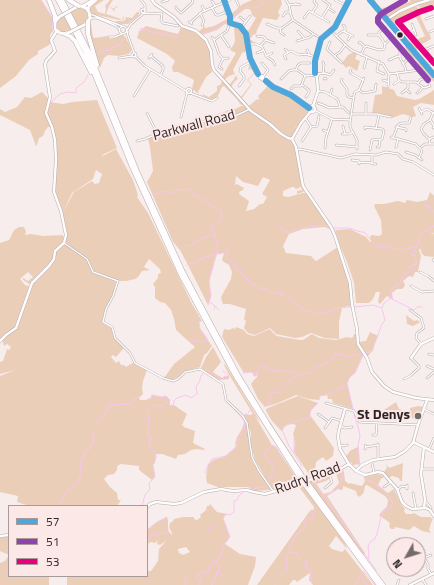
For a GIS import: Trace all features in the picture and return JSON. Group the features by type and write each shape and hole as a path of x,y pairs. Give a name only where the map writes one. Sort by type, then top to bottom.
{"highway":[{"path":"49,0 55,16 55,21"},
{"path":"58,0 85,51 157,225 206,322 252,404 307,485 379,585"},
{"path":"62,0 89,52 126,149"},
{"path":"69,0 78,7"},
{"path":"89,20 88,30 93,53 126,149"},
{"path":"65,34 72,38 84,57 126,149"},
{"path":"307,485 383,585"}],"main road":[{"path":"93,0 87,5 78,7 59,17 55,21 56,33 65,34 84,25 89,20 89,6 96,0"},
{"path":"78,7 88,12"}],"street":[{"path":"118,35 123,26 130,24 144,11 144,4 140,0"},
{"path":"152,0 155,4 174,17 182,26 196,31 206,40 211,51 214,70 250,109 282,134 292,139 296,150 303,186 333,231 351,288 358,344 372,372 388,389 398,394 434,400"},
{"path":"163,2 168,0"},
{"path":"175,8 181,14 193,0"},
{"path":"191,23 200,13 230,0"},
{"path":"236,0 239,6"},
{"path":"286,0 293,20 321,39"},
{"path":"312,13 317,5 314,2 315,0"},
{"path":"322,18 330,4 323,0"},
{"path":"335,0 347,6"},
{"path":"292,139 301,124 315,108 313,106 318,91 316,57 321,39 331,32 339,22 349,0"},
{"path":"370,0 434,75"},
{"path":"386,20 400,11 429,0"},
{"path":"212,1 215,6"},
{"path":"214,40 228,30 230,16 226,1"},
{"path":"289,5 300,5"},
{"path":"202,6 205,11"},
{"path":"212,8 216,15 220,16 226,12"},
{"path":"328,8 334,12"},
{"path":"144,11 162,14 161,18 163,23 178,26"},
{"path":"304,18 308,11 328,22"},
{"path":"88,12 93,16 126,27 133,55 160,76 182,88 212,101 218,98"},
{"path":"283,16 286,12 290,12"},
{"path":"200,13 205,21 202,25"},
{"path":"242,27 250,16"},
{"path":"426,19 434,16"},
{"path":"240,17 246,22"},
{"path":"89,20 94,18 103,20 116,26 120,31 128,36"},
{"path":"267,24 280,28 286,26 293,20"},
{"path":"230,23 237,24 242,27 246,34 251,62 258,74 274,88 291,95 313,111 332,119 351,120"},
{"path":"368,35 378,34 384,28 380,23"},
{"path":"109,37 114,37 123,33 127,30 130,24"},
{"path":"412,24 416,35"},
{"path":"343,25 345,27 345,32"},
{"path":"280,28 281,34 284,35"},
{"path":"401,37 414,30"},
{"path":"430,32 434,30"},
{"path":"298,31 304,38"},
{"path":"331,32 351,50 379,61 386,67 389,74 388,87"},
{"path":"336,36 345,32 352,36 348,40"},
{"path":"0,341 16,328 32,283 54,259 55,251 64,243 66,232 61,211 54,192 55,140 52,127 46,113 50,97 45,65 46,61 55,50 51,40 56,33"},
{"path":"297,41 310,37 313,34"},
{"path":"378,34 385,44"},
{"path":"221,35 229,47"},
{"path":"257,36 264,37 266,40 274,43"},
{"path":"212,37 218,54 223,58 228,58"},
{"path":"360,42 365,47 368,46 382,50 385,48 385,44 391,37"},
{"path":"260,46 266,40"},
{"path":"330,42 327,49 342,63"},
{"path":"248,44 260,46 264,50 266,56 276,65"},
{"path":"334,56 340,52 345,44"},
{"path":"401,46 399,56 406,72"},
{"path":"428,53 425,50 434,46"},
{"path":"361,55 365,47"},
{"path":"285,49 288,52 292,51 299,55 316,57"},
{"path":"257,53 264,50"},
{"path":"307,50 309,55"},
{"path":"286,59 284,55 288,52"},
{"path":"266,56 272,53"},
{"path":"119,58 133,55"},
{"path":"150,56 162,66 163,70 160,76"},
{"path":"390,60 399,56"},
{"path":"364,68 367,57"},
{"path":"220,67 223,58"},
{"path":"403,64 408,59"},
{"path":"426,66 434,60"},
{"path":"379,61 377,71 384,74"},
{"path":"239,86 244,78 240,71 241,67 251,62"},
{"path":"323,73 324,62"},
{"path":"262,63 268,69 268,72 263,77"},
{"path":"296,70 300,63 310,63"},
{"path":"217,65 222,69"},
{"path":"134,96 150,69"},
{"path":"389,74 419,69"},
{"path":"280,79 289,71 296,70 305,76 323,73 330,75 334,71"},
{"path":"347,74 350,71 364,79 359,90 355,94 349,113"},
{"path":"397,73 399,81"},
{"path":"325,78 326,74"},
{"path":"302,85 305,76"},
{"path":"418,83 424,78 425,80"},
{"path":"383,80 389,82"},
{"path":"341,81 346,88 348,96 354,98"},
{"path":"399,81 404,83 415,82 422,88"},
{"path":"396,84 399,81"},
{"path":"404,93 408,83"},
{"path":"359,90 363,93 376,92 376,84"},
{"path":"417,93 422,88 430,86 429,84"},
{"path":"291,89 294,86 299,87 302,85"},
{"path":"302,85 309,90 306,97"},
{"path":"181,117 189,90"},
{"path":"330,95 333,90"},
{"path":"406,90 410,92"},
{"path":"318,91 325,92 338,100 340,107"},
{"path":"319,104 330,110 343,107 349,113 351,120 350,128 357,140 357,148 337,146 337,150"},
{"path":"366,114 367,104"},
{"path":"309,108 313,106"},
{"path":"419,108 422,114"},
{"name":"Parkwall Road","path":"137,141 156,135 163,131 199,122 231,118 250,109"},
{"path":"421,112 428,110 433,113 430,120 424,124 422,129 423,133 429,139 430,144"},
{"path":"147,112 156,135"},
{"path":"349,113 390,117"},
{"path":"376,128 379,115"},
{"path":"302,141 312,127 317,126 319,117"},
{"path":"394,138 396,127 401,123 408,124 410,117"},
{"path":"306,119 312,127"},
{"path":"324,146 332,119"},
{"path":"430,120 434,127"},
{"path":"364,129 365,127 376,128 384,131 383,138 380,140 379,147 377,147"},
{"path":"396,127 406,129 406,131"},
{"path":"344,128 345,134"},
{"path":"323,130 328,132"},
{"path":"342,134 353,132"},
{"path":"391,137 412,142 420,147 422,152 419,158"},
{"path":"429,139 434,137"},
{"path":"396,146 398,139"},
{"path":"370,148 373,140 380,140"},
{"path":"420,147 434,144"},
{"path":"296,150 300,149 341,158 355,154 372,156 382,155 386,152 398,154 403,159 413,162 434,175"},
{"path":"406,152 422,160"},
{"path":"372,156 372,162"},
{"path":"352,160 359,160 359,163 372,162 373,164 376,164"},
{"path":"64,243 87,259 93,272 118,281 113,296 106,309 103,322 112,327 116,338 130,353 135,363 163,378 173,381 178,379 185,372 200,368 223,384 226,400 242,415 247,423 252,457 259,471 274,492"},
{"path":"420,272 427,275 434,281"},
{"path":"410,286 422,292 434,291"},
{"path":"410,310 421,318 424,328 418,332 416,338 421,344"},
{"path":"404,378 410,376 419,368 419,366 411,358 421,344 434,338"},
{"path":"429,354 434,355"},
{"path":"427,366 434,369"},
{"path":"427,378 434,372"},
{"path":"427,400 413,442 434,452"},
{"path":"326,403 355,412 359,421 418,425"},
{"path":"345,408 338,433 342,455 349,464"},
{"path":"424,409 434,414"},
{"path":"318,414 329,422"},
{"path":"325,428 333,418 342,421"},
{"path":"376,435 378,423"},
{"path":"340,426 345,428 352,427"},
{"path":"428,449 434,438"},
{"name":"Rudry Road","path":"148,506 156,502 174,504 181,503 204,492 221,489 234,491 248,490 265,494 274,492 349,464 356,471 365,463 378,459 395,457 405,451 413,442"},
{"path":"340,446 347,445"},
{"path":"366,447 378,445 378,459"},
{"path":"424,447 421,475 425,502 424,508"},
{"path":"369,464 373,462 374,473"},
{"path":"422,469 434,469"},
{"path":"356,471 365,475 383,473 397,489 402,502 406,506 410,509 424,508 430,510 434,516"},
{"path":"325,488 332,482 328,472"},
{"path":"384,487 391,482"},
{"path":"397,489 401,486 407,487"},
{"path":"413,493 416,509"},
{"path":"425,502 431,508"},
{"path":"426,557 431,555"},
{"path":"410,585 433,573 428,569 428,564 426,562"},
{"path":"422,578 426,585"},
{"path":"397,585 399,580"}],"shaded area":[{"path":"0,0 41,0 52,17 53,31 50,35 50,44 38,51 38,54 29,60 16,76 0,88"},
{"path":"98,0 104,0 95,6 98,12 105,14 105,6 110,0 113,0 106,14 121,19 123,18 123,14 124,19 119,20 92,14 90,11 90,6"},
{"path":"252,0 281,0 282,4 278,13 280,15 277,20 263,18 256,34 250,39 255,43 249,42 248,33 243,27 248,31 256,18 252,15 251,11 249,9 245,9 235,17 232,22 231,14 243,4"},
{"path":"372,0 375,0 377,6 381,8 400,6 404,3 410,2 410,0 423,0 403,9 415,5 419,9 420,6 418,7 417,5 434,0 434,9 420,15 431,39 417,47 417,51 428,63 425,63 403,36 409,43 425,36 416,17 394,26 392,21 391,23 389,19 386,18"},
{"path":"78,7 86,10 88,17 84,24 78,26 70,11"},
{"path":"137,12 139,12 139,15 128,24 120,24 115,21 125,20 126,17 132,18"},
{"path":"65,15 72,29 62,33 57,29 56,23"},
{"path":"229,18 228,25 225,24 217,30 202,35 198,32 203,28 203,24 205,28 214,26"},
{"path":"90,23 94,38 108,36 109,39 116,38 121,35 125,36 131,48 129,54 118,56 108,55 104,58 100,68 90,40"},
{"path":"232,24 240,27 245,33 247,51 242,53 234,68 233,70 235,74 224,80 222,77 236,53 230,50 235,40 234,27 231,26"},
{"path":"146,26 178,34 181,27 198,34 205,40 210,51 212,72 206,77 198,92 199,94 192,89 194,80 178,72 173,72 172,67 175,61 167,54 137,38 139,32"},
{"path":"406,45 434,77 434,82 405,48"},
{"path":"354,52 357,54 355,59 360,61 357,71 349,66 346,68 342,63 348,55"},
{"path":"250,63 256,72 248,80 252,84 242,98 249,106 260,98 258,98 259,95 267,87 263,81 260,81 262,80 268,84 269,87 293,98 308,110 308,114 298,127 295,127 297,129 291,138 248,108 270,124 275,130 291,141 294,145 299,162 304,191 297,194 297,191 302,190 301,187 296,189 292,187 283,191 283,196 288,197 306,193 333,230 324,227 303,229 289,234 283,246 286,253 311,256 316,261 338,247 350,286 352,307 348,306 342,308 339,322 339,339 325,338 311,333 295,338 276,334 270,328 255,335 248,333 244,328 246,321 244,319 246,309 230,304 223,304 221,298 231,279 232,272 229,265 222,260 224,253 217,253 214,262 209,281 211,296 208,305 180,250 173,242 147,182 153,171 148,139 163,132 198,123 232,118 243,114 210,120 207,116 209,114 210,116 244,106 240,104 224,86 222,87 217,98 211,99 203,96 202,94 209,97 217,91 217,86 220,85 223,80 230,84 236,75 238,79 231,87 241,97 251,84 247,80 254,73 251,69 248,70","holes":["236,176 243,182 258,186 263,177 270,180 262,194 267,197 263,204 246,211 249,201 239,194 244,188 237,184 235,185"]},
{"path":"382,86 394,90 397,96 415,100 434,90 434,105 421,103 413,107 416,116 413,117 403,114 392,118 391,116 372,113 375,95 382,94"},
{"path":"42,92 48,98 49,102 63,104 97,100 117,148 101,157 116,149 133,180 138,195 137,197 148,213 191,302 202,321 199,322 199,327 212,346 204,355 200,367 183,372 172,380 164,378 174,364 195,347 176,330 171,310 165,303 160,302 155,298 155,287 153,284 158,278 158,274 161,273 160,269 149,259 144,267 150,270 142,271 135,279 118,281 94,271 89,261 65,242 66,229 53,194 55,148 51,127 48,127 43,136 39,138 36,146 30,130 0,115 0,109 5,112 17,107 25,97 31,98","holes":["96,170 102,174 99,183 95,184 92,181 74,192 63,212 72,193 93,179"]},
{"path":"430,192 434,196 434,233 434,257 425,256 422,254 420,248 419,250 421,256 418,272 415,272 413,277 409,276 403,281 405,285 404,287 402,289 397,289 392,293 393,299 387,296 380,304 378,302 380,292 376,292 373,299 369,303 356,303 354,283 335,230 350,229 366,237 370,242 371,235 379,236 382,234 381,220 374,206 375,204 398,201 405,203 407,200 417,202 427,200"},
{"path":"19,227 24,227 26,232 25,235 63,235 64,243 55,252 64,244 67,245 87,260 92,272 116,282 112,298 106,308 102,322 112,328 115,338 124,348 116,357 113,355 111,357 116,363 119,361 121,365 126,367 134,362 147,370 143,381 143,394 139,398 140,400 147,400 151,398 152,395 162,397 166,396 170,401 170,405 174,405 187,414 182,425 195,431 193,443 205,449 204,450 191,450 185,454 178,455 176,459 162,454 156,454 155,463 153,465 155,477 152,480 139,470 139,466 121,464 117,466 117,470 114,474 108,475 104,479 117,493 118,500 121,500 118,505 27,505 17,502 18,496 0,492 0,376 15,370 0,374 0,362 3,361 7,349 9,350 11,347 7,344 4,346 3,342 1,340 0,341 0,243 9,240 14,230","holes":["28,272 33,277 28,281 23,278 23,280 31,285 31,287 25,285 20,279"]},
{"path":"406,315 414,321 417,320 420,322 413,326 407,324"},
{"path":"236,327 244,330 247,334 254,336 270,329 277,336 300,340 303,340 312,334 319,338 336,340 347,337 351,338 354,334 356,335 358,346 363,355 355,373 350,377 347,383 353,409 333,403 332,399 328,399 327,395 320,396 319,400 296,395 265,407 258,399 251,384 257,377 258,372 256,376 254,376 251,372 244,373 222,337 224,329 235,329"},
{"path":"370,332 378,336 373,348 374,349 367,357 360,348 359,342 366,341"},
{"path":"213,347 221,362 213,372 222,378 229,375 229,379 215,379 201,368"},
{"path":"225,364 261,423 255,416 272,445 276,447 296,477 296,482 274,490 266,479 255,460 251,445 251,433 244,415 253,414 228,373 224,365"},
{"path":"298,396 318,403 311,410 310,415 334,448 333,456 326,461 323,457 316,462 315,470 311,477 294,452 295,443 293,434 296,425 286,425 282,431 272,421 266,411 266,409 270,407"},
{"path":"396,402 399,409 402,410 402,413 384,410"},
{"path":"418,406 424,407 418,421 409,416 410,408"},
{"path":"245,420 247,424 252,461 271,489 269,490 254,491 248,487 218,487 207,483 206,477 208,465 213,460 224,457 237,446 235,444 237,437"},
{"path":"358,447 360,464 352,465 346,456 351,450"},
{"path":"403,463 402,481 400,481 399,478 392,476 389,478 384,473 387,468 386,464 389,468"},
{"path":"341,468 344,472 345,481 349,484 362,486 365,481 365,477 378,474 383,476 384,477 378,485 388,493 394,489 405,509 404,511 406,514 414,513 421,517 430,517 433,519 429,530 431,533 422,531 414,526 409,530 395,527 394,529 391,529 389,526 390,523 379,515 387,506 388,500 385,496 367,485 365,486 364,492 360,497 357,495 356,491 343,486 343,489 338,489 327,496 365,553 362,555 308,480 327,474 330,478 316,484 323,494 331,492 339,483 336,473 331,476 330,474"},
{"path":"303,485 345,543 347,549 336,536 329,546 332,549 342,552 345,549 373,585 313,585 309,580 310,573 297,582 293,580 289,585 257,585 309,512 314,510 314,507 299,487"},
{"path":"210,504 217,512 227,514 223,518 230,537 225,544 240,554 256,557 255,566 248,585 67,585 67,577 148,577 148,571 151,571 158,561 159,549 166,541 160,545 157,544 158,540 155,543 151,542 148,544 148,529 167,517 168,531 172,535 169,527 170,523 174,519 194,517 194,519 197,520 206,510 207,506","holes":["186,547 190,552 183,555 179,553 178,549"]},
{"path":"8,536 8,555 0,551 0,538"},
{"path":"8,556 8,577 49,577 49,585 0,585 0,563 5,561"}],"waterway":[{"path":"41,0 52,17 53,29"},
{"path":"233,18 245,7 258,7 266,0"},
{"path":"202,34 216,29 228,21"},
{"path":"139,32 141,28 155,33 179,37"},
{"path":"97,56 101,51 111,50 111,48 121,45 122,40 125,39"},
{"path":"50,105 60,94 68,92 76,93 76,88 84,82 88,75"},
{"path":"152,195 166,191 171,193 177,190 188,189 216,209 221,210 221,219"},
{"path":"425,203 434,212"},
{"path":"217,253 215,234 210,226 221,221"},
{"path":"276,226 289,234 290,232 300,228 325,225 329,227"},
{"path":"354,307 373,305 382,308 384,303 390,299 391,291 397,284 397,286 400,284 402,277 411,269 409,267 416,264 415,255 412,256 417,247 420,235 426,230 430,230 430,227 434,226"},
{"path":"332,228 349,228 364,232 377,247 388,246 393,249 402,250 417,246"},
{"path":"187,246 192,245 200,239 215,234"},
{"path":"187,265 206,257 226,252 228,253 227,259 230,260 236,266 237,270 239,269 252,284 255,284 259,288 269,290 271,294 280,292 281,295 286,296 299,307 309,312 311,311 318,314 329,312 336,308 351,307"},
{"path":"208,305 211,296 209,281 216,256"},
{"path":"390,298 414,310 417,307 422,307"},
{"path":"210,302 215,306 214,309"},
{"path":"215,306 219,310"},
{"path":"365,353 372,351 371,350 385,320 382,309"},
{"path":"199,322 200,329 207,338 206,342"},
{"path":"190,340 205,342"},
{"path":"243,373 251,372 255,374 253,374 254,376 256,376 258,369 262,366 275,371 288,371 289,373 293,370 296,377 304,373 308,374 315,368 333,358 334,354 348,357 353,355 357,356 360,354 363,355"},
{"path":"353,409 347,383 350,377 355,373 363,356"},
{"path":"146,400 151,398 152,395 162,397 166,396 170,400 169,405 173,406 174,401 177,398 186,395 191,398 197,394 196,386 199,383 201,376 206,369 210,372"},
{"path":"223,371 228,375"},
{"path":"214,374 223,379 225,376 227,377 229,375"},
{"path":"264,407 269,404 272,393 278,392 288,381 296,376"},
{"path":"319,400 320,396 330,394 347,385"},
{"path":"94,424 100,420 106,412 109,407 109,403 111,405 130,404 134,398 139,397"},
{"path":"142,505 145,495 150,489 149,483 155,477 153,465 156,458 156,453 151,450 149,445 151,437 147,435 149,418 147,413 149,409 154,406 159,405 161,407 166,402 169,405"},
{"path":"282,431 284,427 290,423 309,418 311,410 318,403"},
{"path":"205,473 212,459 226,456 235,448 240,435 245,428 244,420 234,409"},
{"path":"354,415 360,436 358,445 359,465"},
{"path":"276,425 283,432 289,446 302,466"},
{"path":"59,505 66,492 78,481 82,473 80,470 80,462 84,457 85,452 89,450 90,446 93,444 93,431"},
{"path":"294,439 294,452"},
{"path":"272,445 276,447 281,456"},
{"path":"268,482 274,470 271,466 273,463 270,463 264,452 272,445"},
{"path":"326,495 337,489 337,486 341,483 341,478 343,475 341,470"},
{"path":"364,477 368,481 373,482 386,493 393,503 388,509 386,508 381,517 377,534 368,546 369,558"},
{"path":"314,481 376,570"},
{"path":"252,489 263,487 267,483"},
{"path":"212,585 217,575 216,573 219,570 219,564 216,562 220,557 224,544 230,537 223,518 225,515 230,515 234,512 234,501 237,500 243,492"},
{"path":"280,573 283,575 286,572 286,556 290,552 289,547 296,534 304,530 306,519 312,518 314,508"},
{"path":"148,529 167,517"},
{"path":"207,532 215,524"},
{"path":"148,540 152,535 166,533 168,529"},
{"path":"290,552 296,553 303,562 307,562 306,568 311,572 310,578 312,579 312,582"},
{"path":"199,585 201,578 207,573 213,562 216,562"},
{"path":"197,577 198,574 204,572 211,566"},
{"path":"219,571 221,575 224,576"},
{"path":"355,585 363,571 375,585"},
{"path":"361,576 367,585"},
{"path":"185,585 187,578"}],"transit line":[{"name":"57","path":"224,0 230,16 230,23 240,26 246,34 250,58 258,74"},
{"name":"57","path":"315,73 315,61 321,39 335,27 349,0"},
{"name":"57","path":"370,0 434,75"},
{"name":"51","path":"405,0 381,14 378,18 378,22 428,80"},
{"name":"53","path":"431,8 398,22 434,63"},
{"name":"57","path":"266,81 273,87 291,95 309,108"}],"place":[{"name":"St Denys","path":"418,416"}]}
